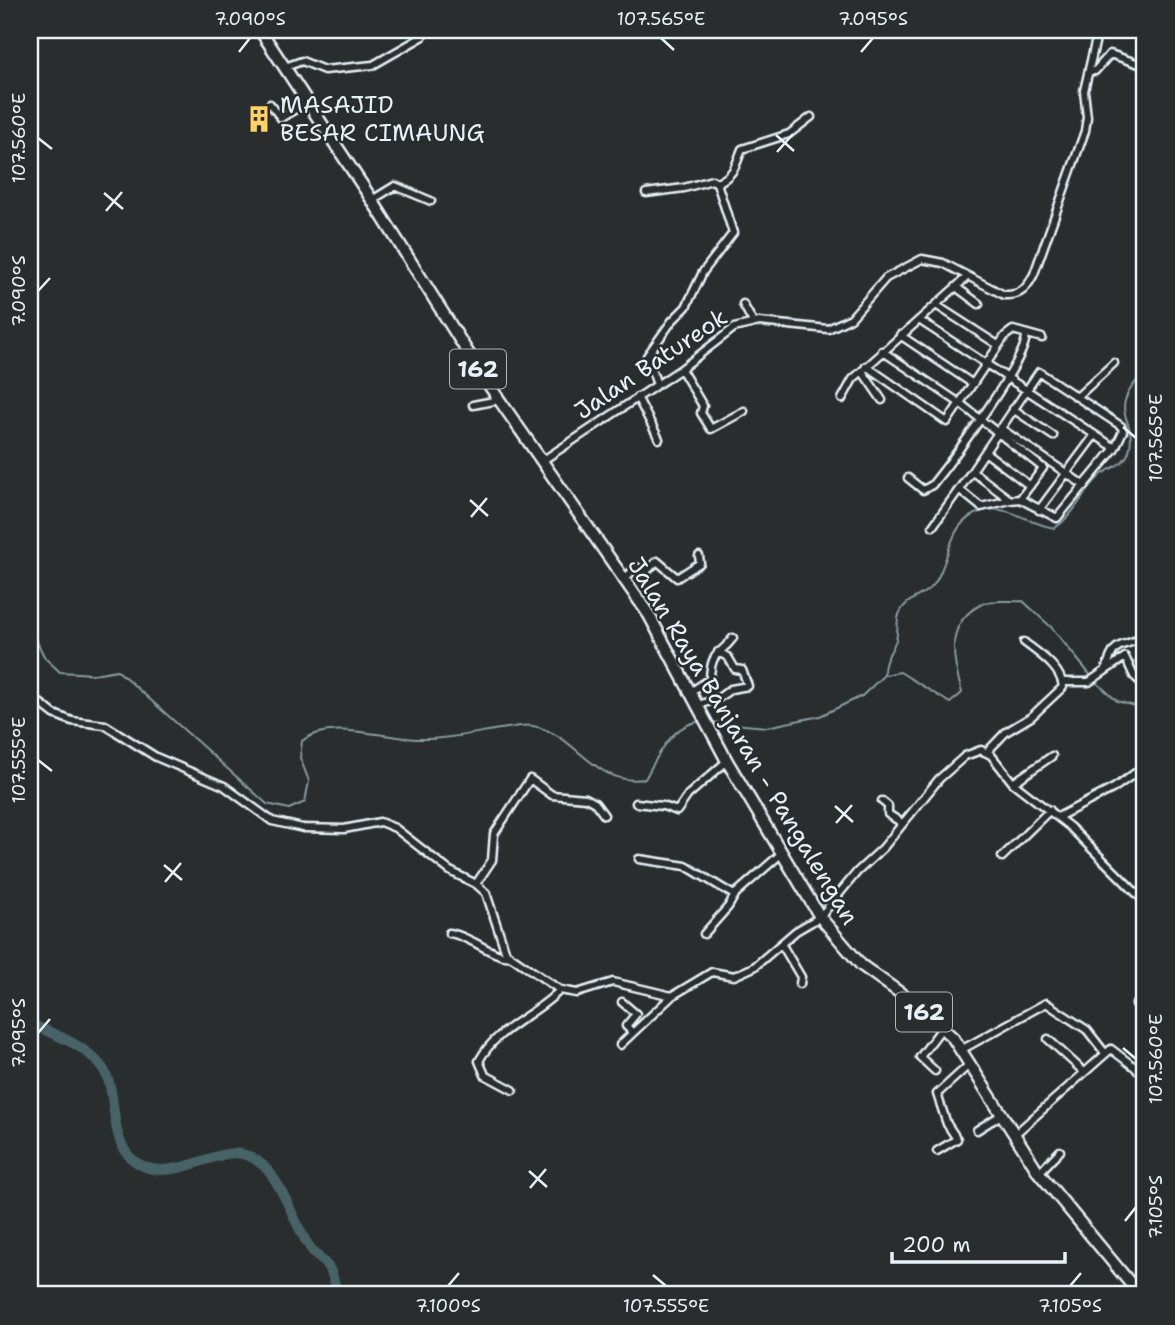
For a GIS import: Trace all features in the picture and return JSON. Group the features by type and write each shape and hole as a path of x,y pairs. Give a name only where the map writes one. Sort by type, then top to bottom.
{"main road":[{"name":"Jalan Raya Banjaran - Pangalengan","path":"260,30 499,400 649,615 692,691 710,731 820,917 861,965 942,1028 961,1050 1039,1173 1140,1295"}],"street":[{"name":"Jalan Batureok","path":"542,461 681,369 724,333 753,323 811,329 836,326 851,318 887,278 922,259 943,263 1004,295 1014,295 1029,283 1085,131 1087,117 1084,91 1098,30"},
{"path":"285,67 302,61 324,70 373,65 422,37"},
{"path":"1090,71 1095,71 1110,54 1145,66"},
{"path":"271,104 281,118 307,102"},
{"path":"717,183 731,176 739,163 742,149 789,134 811,117"},
{"path":"646,193 684,188 712,180 717,183 733,233 703,272 686,307 672,321 647,356 657,385"},
{"path":"372,200 395,186 431,201"},
{"path":"842,399 848,385 882,351 967,276"},
{"path":"956,287 979,304"},
{"path":"743,304 753,323"},
{"path":"936,305 998,345"},
{"path":"919,320 1115,449"},
{"path":"864,369 947,422 998,345 1013,330 1042,338"},
{"path":"908,478 923,490 929,489 981,419 1027,341 1025,334"},
{"path":"900,335 973,384"},
{"path":"882,351 1085,486"},
{"path":"1077,397 1114,363"},
{"path":"681,369 703,406 701,413 712,430 744,411"},
{"path":"864,369 881,400"},
{"path":"933,526 1039,372 1121,426 1123,431 1115,449 1061,516 1055,518 1020,499 1010,499 981,508 960,490"},
{"path":"637,397 659,439"},
{"path":"473,405 499,400"},
{"path":"1013,409 1053,436"},
{"path":"998,430 1043,468 1020,499"},
{"path":"1039,510 1094,436"},
{"path":"985,452 1030,486"},
{"path":"972,471 1010,499"},
{"path":"624,580 633,569 639,567 646,572 657,561 677,578 700,564 699,556"},
{"path":"1106,669 1116,646 1145,636"},
{"path":"692,691 710,679 710,661 733,638"},
{"path":"620,1045 672,996 712,972 734,976 754,967 796,932 820,917 955,762 974,752 987,752 1006,732 1031,718 1055,697 1063,687 1063,682 1050,663 1024,642"},
{"path":"698,706 748,685 743,670 735,668 728,657 718,652"},
{"path":"1063,682 1089,682 1106,669 1129,660 1134,676 1145,686"},
{"path":"30,695 54,714 72,721 105,725 156,757 224,786 272,821 303,828 344,829 380,822 395,828 450,871 476,884 488,896 501,945 510,957 560,990 577,993 613,982 672,996"},
{"path":"987,752 1013,783 1058,817 1145,902"},
{"path":"1013,783 1052,756"},
{"path":"636,803 663,806 677,811 688,795 727,761"},
{"path":"1058,817 1114,788 1145,766"},
{"path":"476,884 492,860 494,834 530,779 552,795 579,795 592,800 604,816"},
{"path":"882,801 888,806 888,814 902,823"},
{"path":"1002,856 1050,810"},
{"path":"704,934 729,907 735,895 782,852"},
{"path":"639,859 685,866 735,895"},
{"path":"449,933 472,939 504,957 510,957"},
{"path":"782,945 801,977 800,984"},
{"path":"513,1090 485,1075 480,1059 502,1033 540,1010 560,990"},
{"path":"1136,1004 1145,995"},
{"path":"622,1002 636,1014 626,1026 633,1033"},
{"path":"961,1050 1047,1003 1087,1030 1105,1053"},
{"path":"935,1071 920,1057 942,1028"},
{"path":"1048,1039 1083,1071"},
{"path":"1014,1135 1105,1053 1115,1050 1145,1075"},
{"path":"1137,1070 1145,1062"},
{"path":"937,1151 957,1139 947,1124 937,1094 971,1063"},
{"path":"977,1130 1001,1115"},
{"path":"1039,1173 1060,1151"}],"waterway":[{"path":"884,675 886,661 896,640 900,612 909,601 935,583 956,531 963,523 983,511 1002,510 1055,528 1069,516 1101,475 1124,460 1131,440 1125,415 1126,397 1145,372"},
{"path":"711,722 767,727 820,716 862,696 884,675 900,672 950,703 962,693 954,654 957,631 962,620 971,611 993,601 1023,601 1052,628 1096,682 1124,664"},
{"path":"30,628 45,658 60,672 94,674 117,670 267,804 289,809 305,802 309,781 300,758 302,741 327,731 357,731 427,739 530,725 563,739 612,775 627,779 645,779 674,734 682,728 701,722"},
{"path":"1129,662 1145,661"},
{"path":"1096,682 1117,701 1145,709"},
{"path":"30,1024 78,1046 102,1067 108,1078 118,1134 123,1147 131,1158 143,1166 175,1169 226,1154 243,1154 257,1161 279,1186 311,1249 330,1270 338,1295"}],"place":[{"name":"MASAJID BESAR CIMAUNG","path":"259,119"}]}
